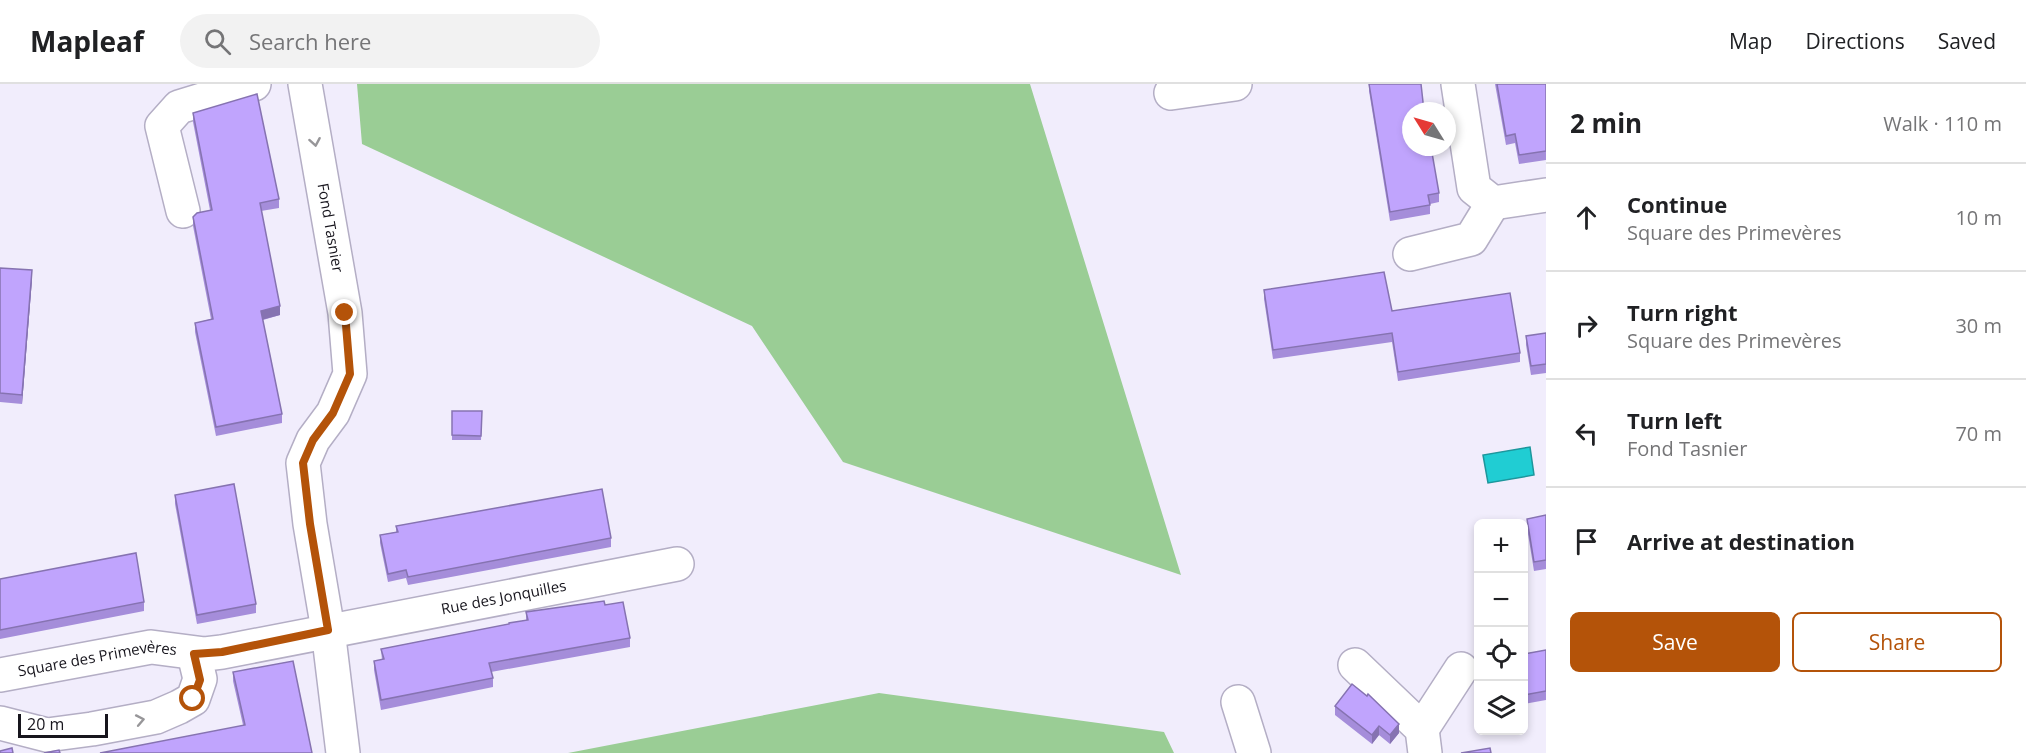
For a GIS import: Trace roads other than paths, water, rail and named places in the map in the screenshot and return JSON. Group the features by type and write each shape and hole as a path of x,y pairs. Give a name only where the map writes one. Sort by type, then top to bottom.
{"street":[{"path":"183,211 162,126 180,107 254,84"},
{"path":"273,84 305,84"},
{"name":"Fond Tasnier","path":"305,84 345,313 350,374 333,413 313,440 303,463 310,524 328,630 343,753"},
{"path":"1171,93 1234,84"},
{"path":"1458,84 1474,188 1493,203 1546,195"},
{"path":"1410,254 1470,239 1493,203"},
{"name":"Rue des Jonquilles","path":"328,630 677,564"},
{"name":"Square des Primevères","path":"0,675 151,647 194,654 222,652 328,630"},
{"name":"Square des Primevères","path":"0,723 47,735 156,717 193,699 200,680 194,654"},
{"path":"1355,665 1424,741 1461,669"},
{"path":"1238,702 1254,753"}],"water":[{"path":"1530,447 1534,475 1488,483 1483,455"}]}
